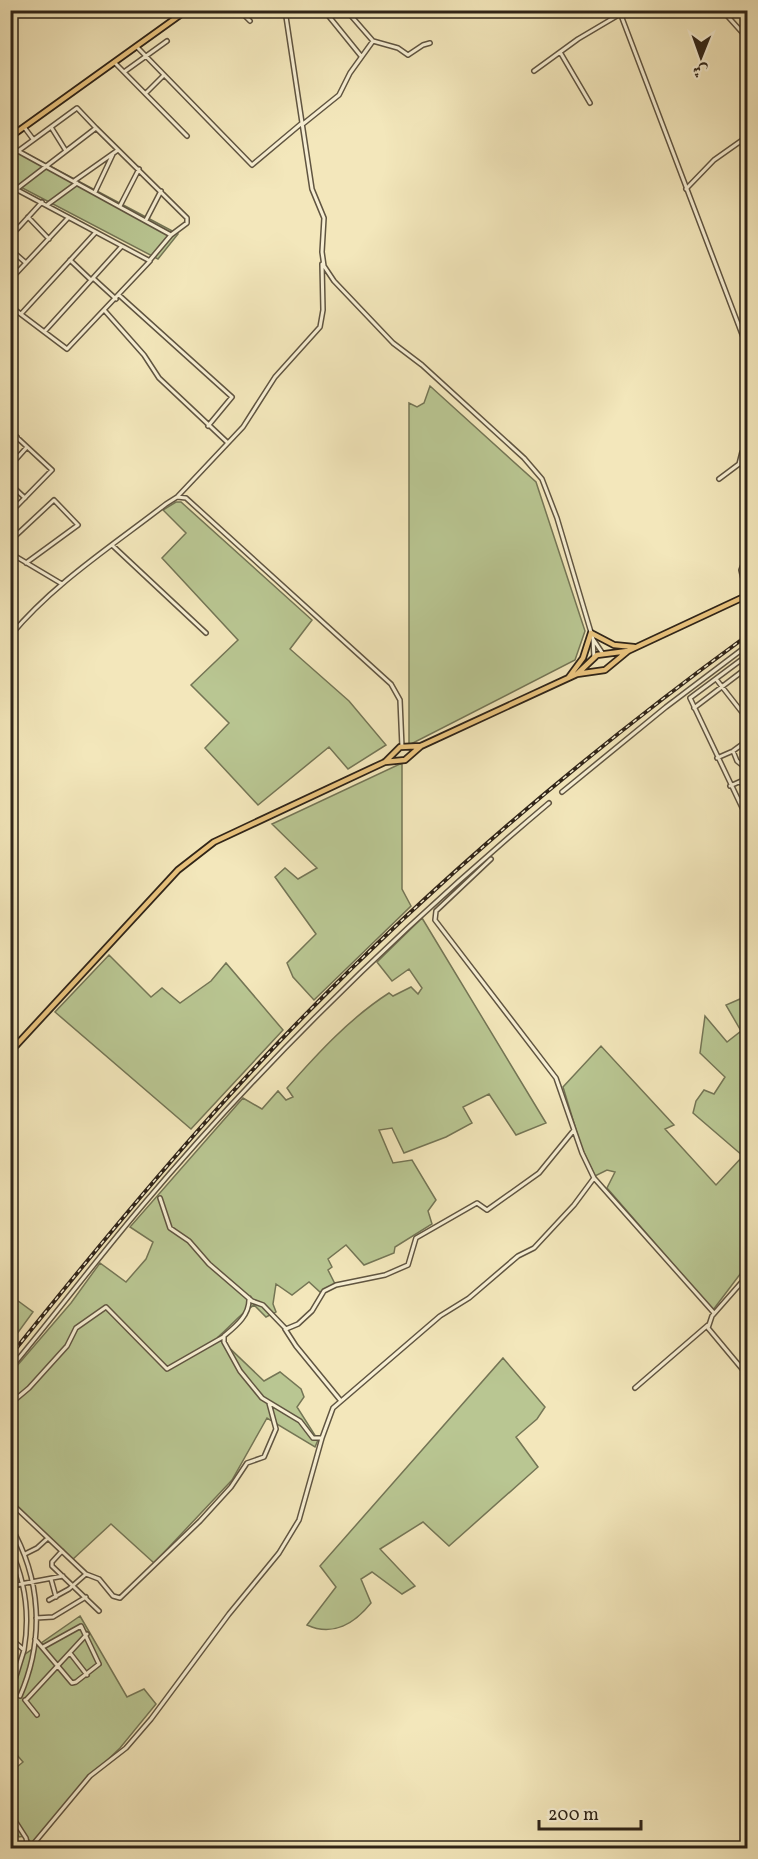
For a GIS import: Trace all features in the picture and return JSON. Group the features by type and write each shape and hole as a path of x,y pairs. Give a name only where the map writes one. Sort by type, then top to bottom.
{"main road":[{"path":"10,137 187,10"},
{"path":"385,762 405,760 421,746 577,674 605,670 628,651 746,596"},
{"path":"567,679 582,660 592,636 614,645 636,647"},
{"path":"577,674 593,659 628,651"},
{"path":"604,655 609,659 609,665"},
{"path":"593,659 597,670"},
{"path":"10,1052 174,874 200,852 252,823 385,762 404,748 421,746"},
{"path":"404,748 409,756"},
{"path":"396,753 400,760"}],"street":[{"path":"239,10 250,21"},
{"path":"10,636 38,604 62,584 177,497 228,444 248,420 275,377 320,327 323,310 324,218 312,189 285,10"},
{"path":"346,10 373,41 398,48 408,55 430,43"},
{"path":"534,71 619,12 627,10"},
{"path":"722,10 747,39"},
{"path":"619,12 747,350"},
{"path":"327,14 361,56"},
{"path":"124,72 167,41"},
{"path":"136,45 252,165 335,99 361,56 373,41"},
{"path":"560,52 590,103"},
{"path":"114,62 187,136"},
{"path":"146,93 164,75"},
{"path":"10,157 33,138 78,108 187,219 187,223 171,234 120,296 67,350 10,306"},
{"path":"50,126 66,151"},
{"path":"24,127 33,138"},
{"path":"10,195 44,166 96,128"},
{"path":"686,189 706,167 747,136"},
{"path":"46,205 118,150"},
{"path":"18,151 171,234"},
{"path":"95,192 111,164 113,154"},
{"path":"120,206 140,169"},
{"path":"10,186 150,261"},
{"path":"146,220 161,191"},
{"path":"10,237 42,202"},
{"path":"10,280 69,217"},
{"path":"28,218 49,238"},
{"path":"21,314 96,232"},
{"path":"45,332 122,246"},
{"path":"10,249 26,264"},
{"path":"70,260 116,299"},
{"path":"322,262 334,281 393,343 422,365 524,458 542,479 557,518 592,636 593,659"},
{"path":"120,296 232,397 208,426"},
{"path":"105,311 144,355 159,378 228,444"},
{"path":"10,431 52,470 10,513"},
{"path":"10,443 16,437"},
{"path":"10,465 27,447"},
{"path":"739,464 742,452 747,447"},
{"path":"719,479 739,464 747,464"},
{"path":"11,486 25,498"},
{"path":"177,497 186,498 205,513 391,684 400,700 404,748"},
{"path":"10,541 54,500 78,525 26,563"},
{"path":"113,546 206,633"},
{"path":"746,596 742,566 747,551"},
{"path":"10,553 62,584"},
{"path":"742,566 747,563"},
{"path":"592,636 604,655"},
{"path":"562,792 666,707 747,645"},
{"path":"694,708 747,668 741,660 690,698 694,708 730,786 747,820"},
{"path":"716,679 747,720"},
{"path":"717,758 733,751 747,740"},
{"path":"733,751 737,761 747,767 747,770"},
{"path":"730,786 747,778"},
{"path":"741,782 747,795"},
{"path":"10,1369 144,1204 243,1093 377,956 549,803"},
{"path":"491,859 435,911 435,920 556,1078 594,1178 714,1313"},
{"path":"285,1329 298,1324 312,1311 324,1291 408,1265 416,1238 434,1226 475,1204 480,1203 487,1210 492,1209 512,1191 539,1173 574,1130"},
{"path":"29,1848 90,1776 126,1748 151,1719 229,1614 279,1553 299,1520 332,1411 440,1316 469,1298 518,1257 534,1248 574,1205 594,1178"},
{"path":"160,1198 170,1228 189,1241 209,1264 249,1298 263,1305 285,1329 341,1401"},
{"path":"635,1388 708,1325 714,1313 747,1275"},
{"path":"10,1404 30,1388 67,1346 76,1328 106,1307 167,1370 223,1337 245,1315 249,1306 249,1298"},
{"path":"708,1325 710,1333 747,1377"},
{"path":"223,1337 240,1371 269,1403 300,1421 311,1437 322,1438"},
{"path":"10,1502 86,1575 99,1579 116,1598 123,1596 200,1521 231,1487 247,1463 264,1457 275,1431 269,1403"},
{"path":"273,1416 277,1407"},
{"path":"10,1525 25,1554 34,1582 35,1639 29,1673 20,1696"},
{"path":"25,1554 37,1548 48,1538"},
{"path":"10,1548 22,1584 27,1623 24,1650 11,1692 26,1700 37,1714"},
{"path":"63,1551 52,1564 99,1611"},
{"path":"49,1600 74,1586 86,1575"},
{"path":"10,1586 63,1576"},
{"path":"51,1579 56,1597"},
{"path":"36,1618 53,1617 86,1598"},
{"path":"35,1639 72,1683 87,1675 99,1662 83,1627 79,1626 43,1647"},
{"path":"26,1700 87,1634"},
{"path":"10,1638 24,1650"},
{"path":"70,1653 87,1675"},
{"path":"10,1814 26,1838 29,1848"}],"green space":[{"path":"14,147 178,234 158,259 11,182 10,150"},
{"path":"430,386 536,482 585,631 575,660 409,745 409,403 417,407 424,403"},
{"path":"176,502 181,502 312,620 290,649 349,701 386,745 348,769 329,747 258,805 205,748 229,723 191,685 238,640 162,558 186,533 163,510"},
{"path":"402,763 402,889 411,906 314,1000 293,977 287,963 316,934 275,877 285,868 298,879 317,868 272,824"},
{"path":"422,918 546,1123 516,1135 489,1094 463,1107 472,1123 446,1137 404,1153 392,1128 379,1130 393,1163 412,1160 436,1200 428,1211 432,1224 395,1247 394,1253 364,1265 346,1245 328,1259 332,1267 328,1270 335,1284 320,1292 309,1282 292,1295 276,1284 273,1304 276,1312 266,1317 254,1305 218,1337 264,1381 280,1372 301,1389 304,1397 297,1407 318,1440 315,1447 267,1418 232,1480 154,1563 111,1524 72,1560 11,1502 10,1374 71,1303 100,1263 126,1282 146,1259 153,1242 130,1227 243,1098 262,1109 278,1091 286,1100 293,1097 287,1088 361,1013 389,993 393,996 411,987 418,994 422,988 409,969 392,981 377,962"},
{"path":"109,955 151,997 162,988 180,1003 211,981 226,963 283,1030 191,1129 55,1012"},
{"path":"740,999 748,1007 747,1265 713,1310 607,1188 615,1172 607,1170 595,1176 581,1146 563,1087 601,1046 674,1125 665,1129 716,1185 743,1156 693,1113 696,1101 704,1090 714,1094 725,1077 700,1053 705,1016 727,1042 741,1031 726,1005"},
{"path":"10,1295 33,1312 11,1342 10,1342"},
{"path":"503,1358 545,1407 537,1419 516,1437 538,1467 449,1546 423,1522 380,1549 415,1586 402,1594 372,1572 361,1579 371,1603 358,1617 334,1629 307,1625 336,1587 320,1566"},
{"path":"80,1616 127,1697 144,1689 156,1704 120,1748 76,1790 50,1827 31,1843 26,1836 19,1837 11,1820 11,1772 23,1762 11,1748 11,1664"}],"railway":[{"path":"10,1356 107,1236 242,1081 387,934 563,778 748,635"}]}
